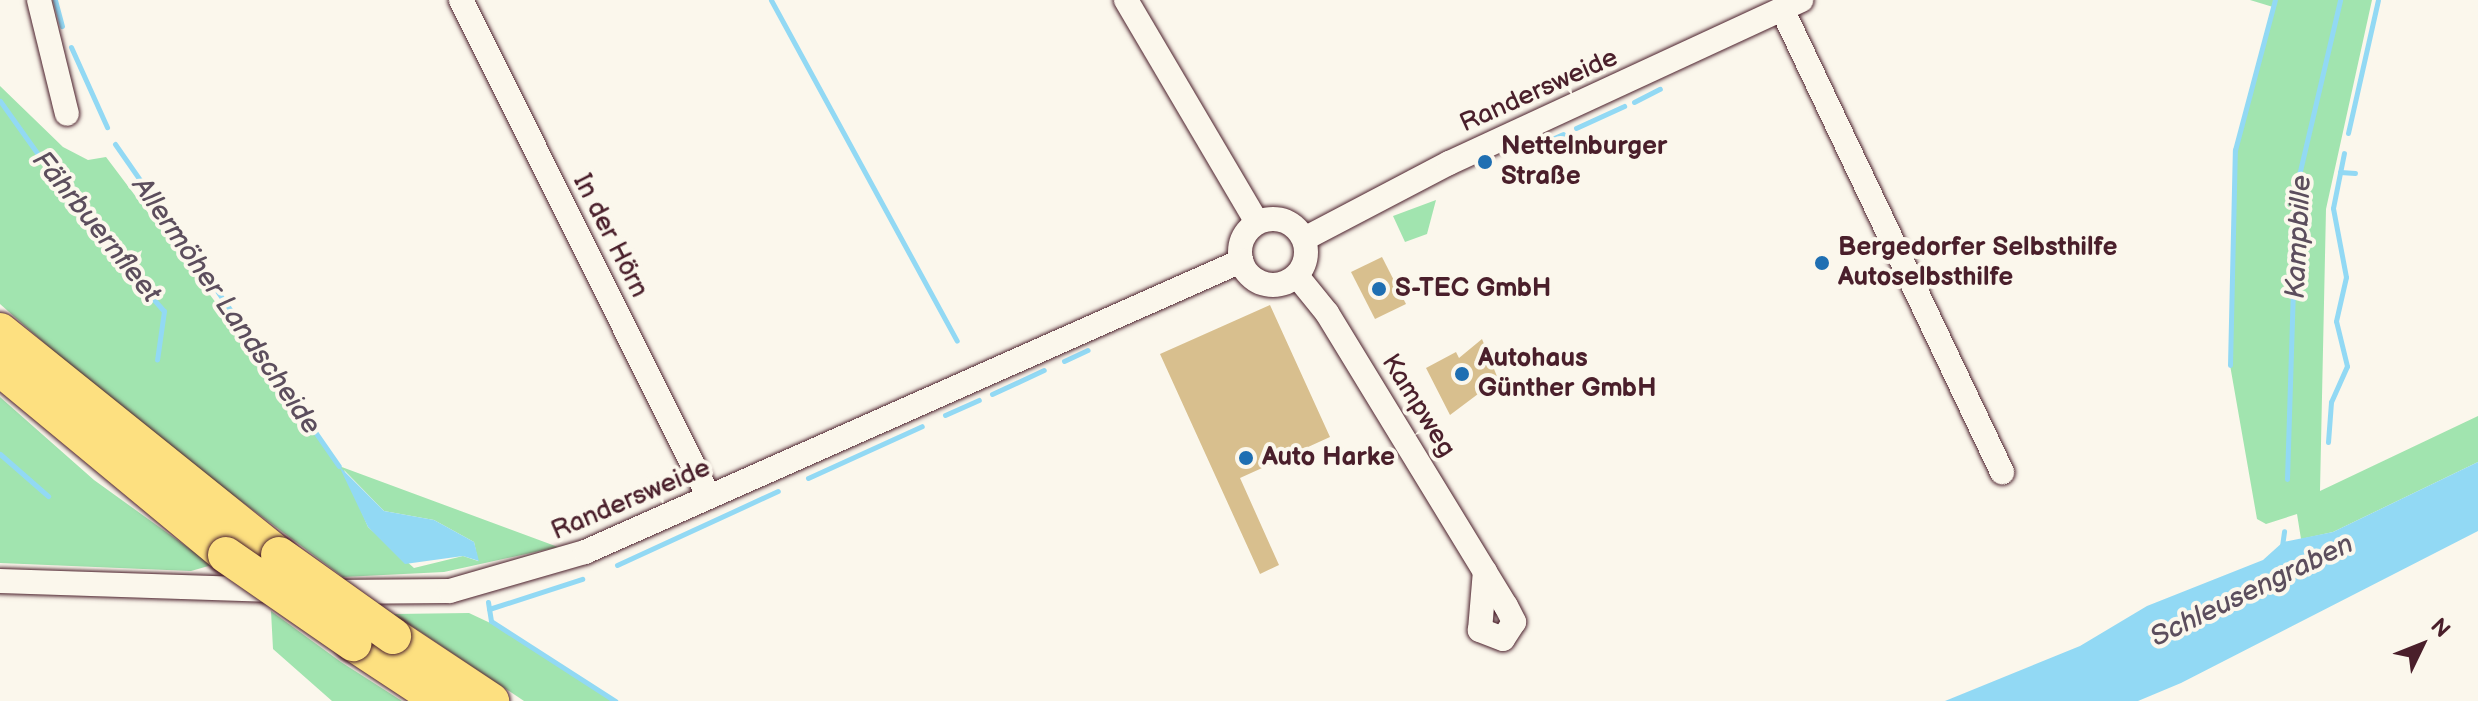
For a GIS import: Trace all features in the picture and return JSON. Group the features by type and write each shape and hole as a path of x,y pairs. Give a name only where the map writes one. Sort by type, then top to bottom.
{"highway":[{"path":"0,331 279,555 491,701"},
{"path":"0,368 226,555 441,701"}],"street":[{"path":"39,0 67,114"},
{"name":"In der Hörn","path":"461,0 709,497"},
{"path":"1126,0 1257,222"},
{"path":"1792,5 2002,472"},
{"name":"Randersweide","path":"1304,239 1449,163 1792,5"},
{"path":"1279,219 1304,239 1306,260 1297,276 1263,284 1241,261 1242,238 1257,222 1279,219"},
{"name":"Randersweide","path":"0,581 450,591 585,552 1241,261"},
{"name":"Kampweg","path":"1297,276 1327,313 1485,571"}],"green space":[{"path":"2250,0 2372,0 2326,209 2320,491 2478,416 2478,462 2333,532 2301,539 2297,514 2266,524 2257,519 2230,365 2235,150 2273,7"},
{"path":"0,86 63,147 88,160 106,157 339,466 558,547 444,572 343,577 132,420 0,304","holes":["344,470 384,511 434,520 474,542 478,561 463,556 414,568 368,527"]},
{"path":"1436,200 1427,234 1405,242 1393,216"},
{"path":"0,397 94,480 212,565 191,571 0,563"},
{"path":"271,611 402,701 332,701 273,649"},
{"path":"469,613 503,629 612,701 524,701 394,614"}],"water":[{"name":"Schleusengraben","path":"2478,462 2478,531 2181,683 2138,701 1945,701 2080,646 2147,606 2263,560 2283,542 2333,532"},
{"path":"339,466 384,511 434,520 474,542 479,561 463,556 405,564 368,527"}],"building":[{"name":"S-TEC GmbH","path":"1382,257 1406,304 1375,319 1351,272"},
{"name":"Auto Harke","path":"1270,305 1330,437 1240,478 1279,565 1260,574 1160,354"},
{"name":"Autohaus Günther GmbH","path":"1482,339 1498,379 1450,415 1426,368 1456,352 1459,358"}],"waterway":[{"name":"Allermöher Landscheide","path":"55,0 62,26"},
{"path":"771,0 957,341"},
{"path":"2230,365 2235,150 2275,0"},
{"name":"Kampbille","path":"2287,479 2296,188 2340,0"},
{"path":"2348,133 2378,0"},
{"name":"Allermöher Landscheide","path":"71,47 107,127"},
{"path":"1634,102 1660,89"},
{"name":"Fährbuernfleet","path":"0,101 92,230 164,311 157,360"},
{"path":"1576,128 1624,106"},
{"path":"1543,143 1563,134"},
{"name":"Allermöher Landscheide","path":"115,144 339,466"},
{"path":"2328,442 2331,402 2347,366 2336,321 2346,277 2333,208 2344,153"},
{"path":"2340,172 2355,173"},
{"path":"1064,361 1088,350"},
{"path":"992,394 1044,370"},
{"path":"945,415 979,400"},
{"path":"808,478 922,426"},
{"path":"0,454 48,496"},
{"path":"617,565 778,491"},
{"name":"Kampbille","path":"2282,546 2284,531"},
{"path":"489,609 582,579"},
{"path":"488,602 491,621 615,701"}],"place":[{"name":"Nettelnburger Straße","path":"1485,162"},
{"name":"Bergedorfer Selbsthilfe Autoselbsthilfe","path":"1822,263"},
{"name":"S-TEC GmbH","path":"1379,289"},
{"name":"Autohaus Günther GmbH","path":"1462,374"},
{"name":"Auto Harke","path":"1246,458"}]}
